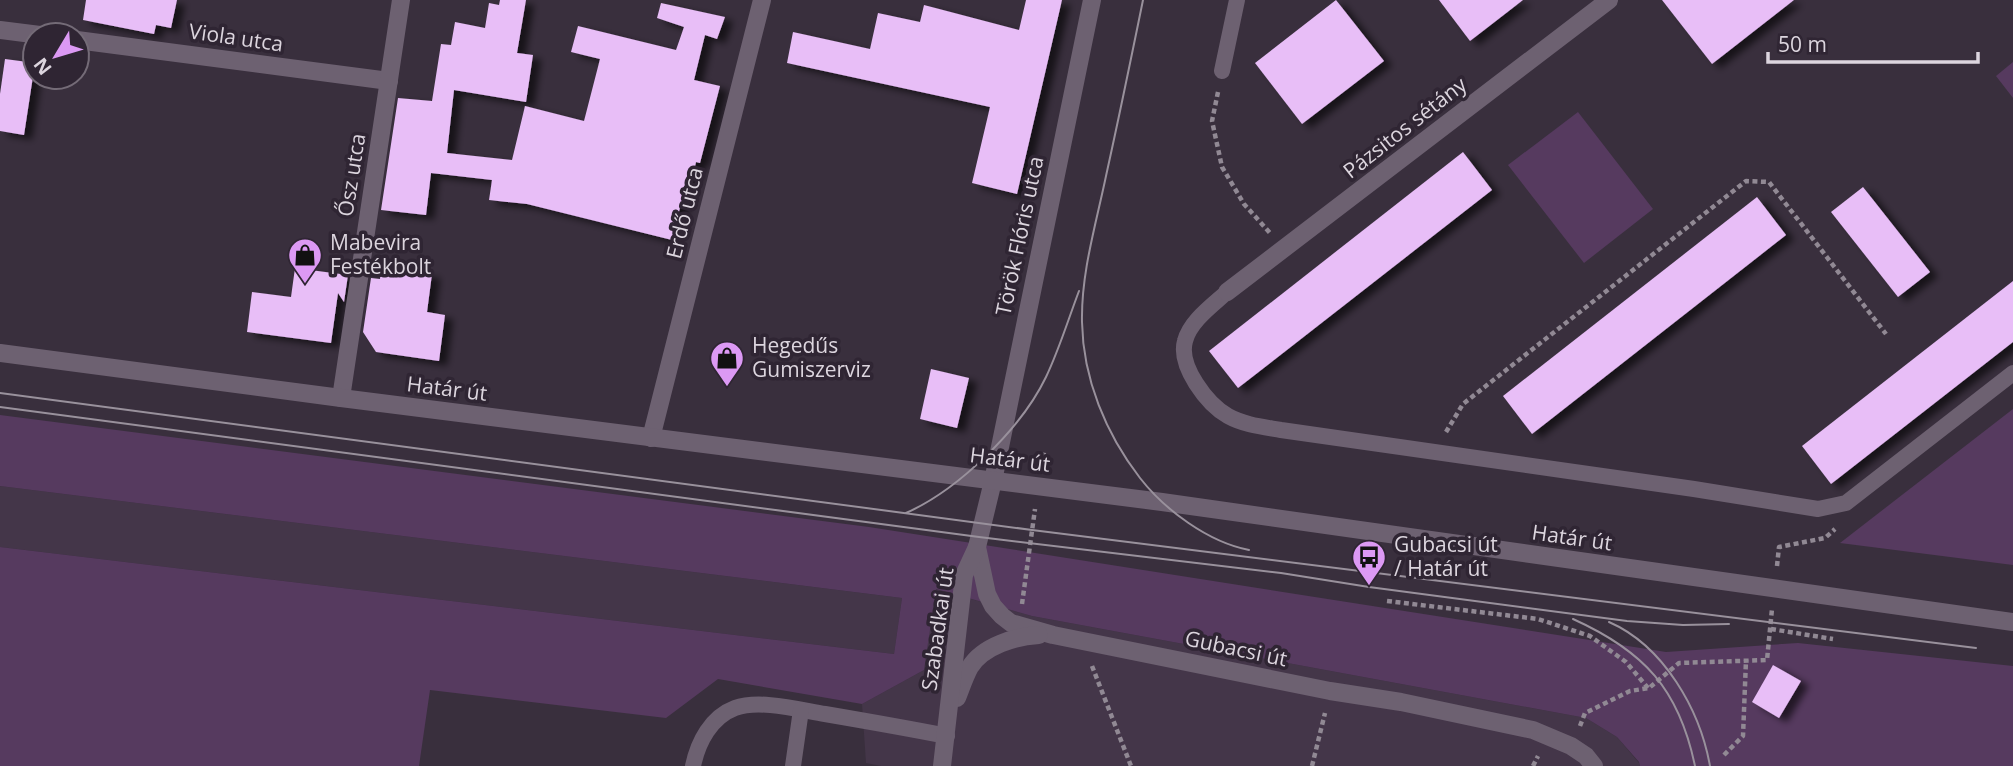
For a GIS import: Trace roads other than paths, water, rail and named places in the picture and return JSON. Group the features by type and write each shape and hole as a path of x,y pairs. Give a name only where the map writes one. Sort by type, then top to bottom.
{"street":[{"name":"Ősz utca","path":"341,398 401,0"},
{"name":"Erdő utca","path":"651,438 762,0"},
{"name":"Török Flóris utca","path":"993,481 1092,0"},
{"name":"Pázsitos sétány","path":"1227,292 1609,0"},
{"path":"0,30 21,33"},
{"name":"Viola utca","path":"91,42 390,81"},
{"name":"Határ út","path":"0,353 1175,504 2013,622"},
{"name":"Gubacsi út","path":"993,481 977,547 984,583 993,606 1002,616 1019,626 1329,691 1401,702 1533,730 1571,746 1586,756 1594,766"},
{"name":"Szabadkai út","path":"942,766 964,575 977,547"},
{"name":"Szabadkai út","path":"948,727 971,666 981,656 1010,640 1034,635 1053,635"}],"lane":[{"path":"1222,71 1237,0"},
{"path":"1227,292 1192,326 1185,339 1183,353 1185,365 1196,383 1219,410 1230,418 1281,430 1818,509 1846,503 2013,373"},
{"path":"693,766 702,740 712,723 738,707 757,704 948,727"},
{"path":"793,766 801,710"}],"tram line":[{"path":"1143,0 1087,267 1082,304 1083,343 1087,364 1107,424 1128,461 1150,490 1188,523 1218,540 1249,550"},
{"path":"906,513 926,503 967,474 1021,417 1046,377 1079,291"},
{"path":"0,393 1032,530 1976,648"},
{"path":"0,407 979,537 1281,573 1627,621 1683,625 1729,624"},
{"path":"1573,619 1620,645 1639,659 1655,676 1679,715 1695,766"},
{"path":"1609,622 1647,647 1676,682 1698,723 1710,766"}],"place":[{"name":"Mabevira Festékbolt","path":"305,285"},
{"name":"Hegedűs Gumiszerviz","path":"727,388"},
{"name":"Gubacsi út / Határ út","path":"1369,587"}]}
